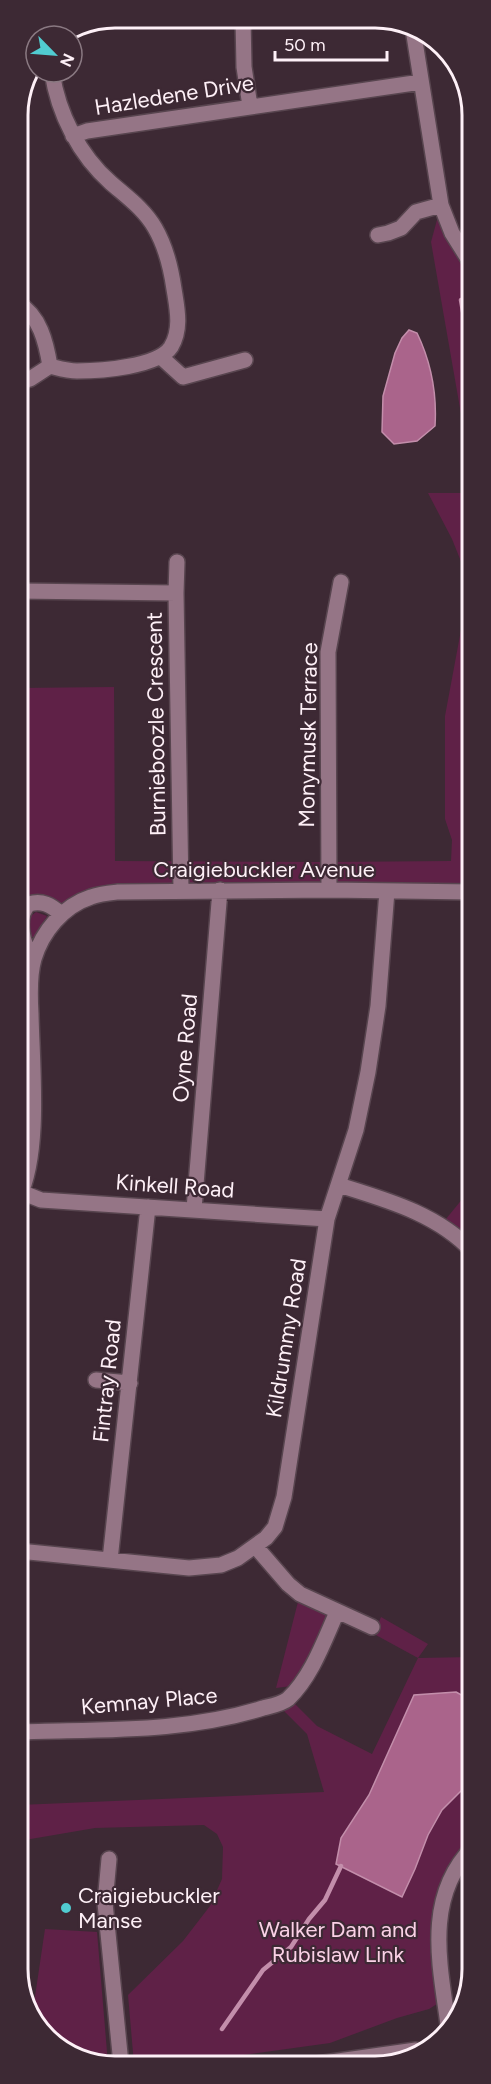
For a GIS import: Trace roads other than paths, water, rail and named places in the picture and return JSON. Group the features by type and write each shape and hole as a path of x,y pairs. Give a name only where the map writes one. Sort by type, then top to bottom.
{"street":[{"path":"243,29 244,67 250,106"},
{"path":"413,37 441,205 452,233 462,249"},
{"name":"Hazledene Drive","path":"166,352 175,338 178,316 165,246 155,227 141,210 90,162 73,136 87,131 421,81"},
{"path":"54,84 73,136"},
{"path":"378,235 401,228 416,212 441,205"},
{"path":"29,311 46,346 50,366"},
{"path":"29,379 50,366 74,372 147,363 166,352 183,377 245,360"},
{"name":"Burnieboozle Crescent","path":"177,562 181,890"},
{"name":"Monymusk Terrace","path":"329,890 328,652 341,582"},
{"name":"Burnieboozle Crescent","path":"29,591 176,593"},
{"name":"Craigiebuckler Avenue","path":"29,1166 33,1127 30,992 33,961 45,932 61,914 90,897 118,892 181,890 462,892"},
{"name":"Oyne Road","path":"194,1209 220,890"},
{"name":"Kildrummy Road","path":"29,1552 189,1568 221,1565 256,1547 274,1527 284,1497 327,1219 356,1130 368,1072 378,1006 387,891"},
{"name":"Craigiebuckler Avenue","path":"29,904 43,903 52,906 61,914"},
{"name":"Craigiebuckler Avenue","path":"29,954 33,961"},
{"path":"339,1185 429,1218 462,1241"},
{"name":"Kinkell Road","path":"29,1197 41,1200 327,1219"},
{"name":"Fintray Road","path":"110,1560 148,1207"},
{"path":"96,1380 130,1383"},
{"path":"256,1547 282,1578 300,1594 372,1627"},
{"name":"Kemnay Place","path":"29,1732 191,1724 249,1713 285,1701 315,1661 337,1612"},
{"path":"109,1859 105,1903 120,2056"},
{"path":"447,2018 438,1945 438,1922 444,1898 462,1859"}],"waterway":[{"path":"461,300 462,306"},
{"path":"222,2029 263,1970 291,1947 309,1919 325,1900 341,1866"}],"place":[{"name":"Craigiebuckler Manse","path":"66,1908"}],"park label":[{"name":"Walker Dam and Rubislaw Link","path":"338,1942"}]}
